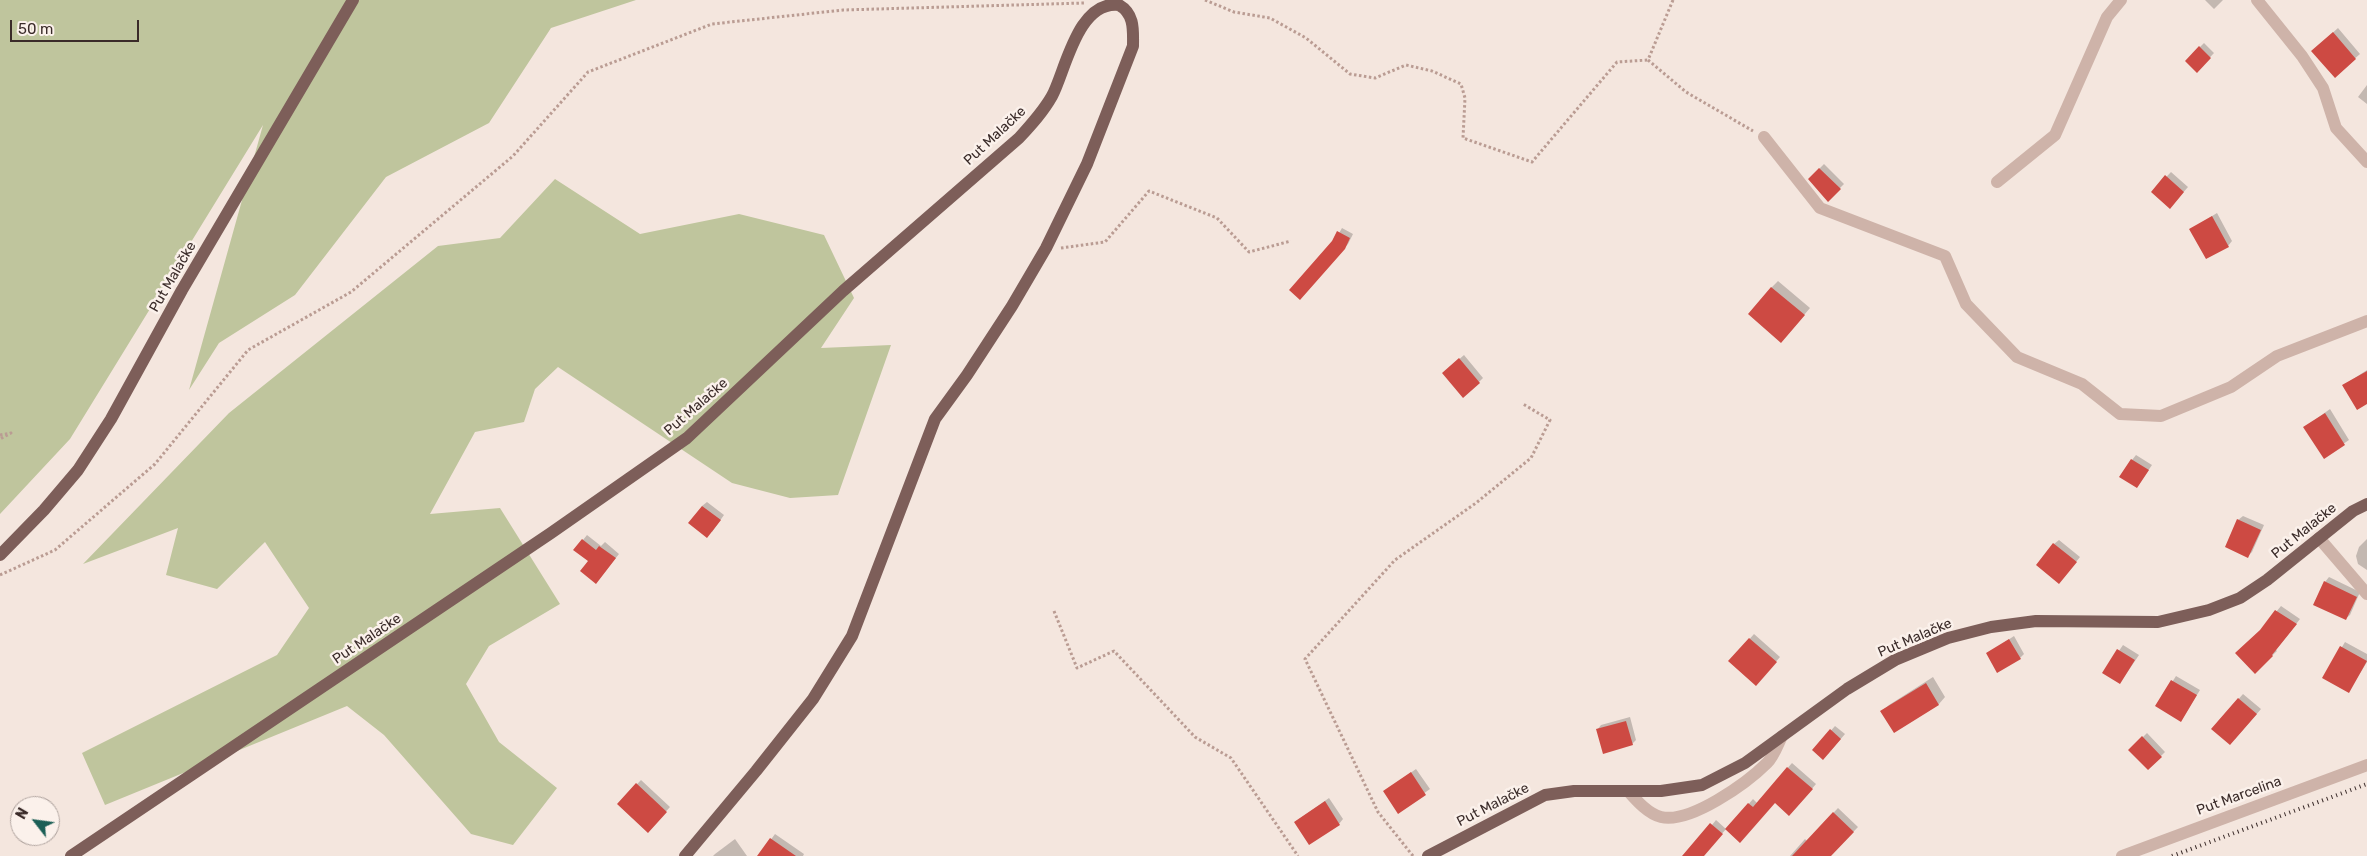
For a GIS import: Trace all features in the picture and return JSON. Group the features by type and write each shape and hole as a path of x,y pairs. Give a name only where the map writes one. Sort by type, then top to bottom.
{"main road":[{"name":"Put Malačke","path":"0,555 44,510 78,470 111,420 182,290 353,0"},
{"path":"685,856 813,699 852,636 935,419 967,375 1012,306 1046,248 1087,164 1133,46 1134,27 1129,14 1120,6 1110,1 1100,2"},
{"name":"Put Malačke","path":"70,856 534,544 687,438 843,291 1019,138 1037,119 1053,94 1080,22 1090,9 1100,2"},
{"name":"Put Malačke","path":"1428,856 1545,795 1574,790 1661,791 1702,785 1745,763 1847,689 1895,660 1948,638 1991,627 2036,621 2158,622 2209,610 2240,598 2261,584 2353,511 2367,504"}],"street":[{"path":"1997,182 2054,135 2107,18 2121,0"},
{"path":"2257,0 2302,56 2323,88 2336,128 2367,162"},
{"path":"1764,137 1820,208 1945,256 1966,304 2017,357 2082,384 2120,414 2161,416 2231,387 2277,356 2367,320"},
{"path":"2318,538 2367,594"},
{"path":"1628,792 1638,803 1661,817 1684,815 1725,797 1768,762 1782,736"},
{"name":"Put Marcelina","path":"2122,856 2367,765"}],"path":[{"path":"1205,0 1234,12 1270,18 1306,38 1350,74 1375,78 1406,65 1432,71 1461,84 1465,98 1463,138 1532,162 1617,62 1648,60 1686,92 1764,137"},
{"path":"1648,60 1673,0"},
{"path":"0,575 55,550 155,464 248,350 351,292 513,156 588,72 712,24 842,10 1100,2"},
{"path":"1046,248 1070,248 1105,242 1148,191 1217,218 1249,252 1291,241"},
{"path":"1414,856 1378,812 1305,659 1395,560 1476,503 1531,458 1550,420 1523,404"},
{"path":"0,435 11,433 0,440"},
{"path":"1054,611 1078,668 1114,651 1195,737 1231,758 1298,856"}],"green space":[{"path":"0,0 636,0 551,28 489,123 386,177 295,295 219,343 189,390 263,125 70,439 0,514"},
{"path":"555,179 640,234 739,214 824,235 854,298 821,348 891,345 838,495 790,498 732,483 558,367 535,389 524,422 475,432 430,514 500,508 560,604 489,646 466,684 499,742 557,788 513,845 471,834 384,735 347,706 105,805 82,753 277,655 309,608 265,542 217,589 166,575 178,528 83,564 229,413 438,246 500,238"}],"building":[{"path":"2333,32 2356,59 2335,78 2311,51"},
{"path":"2199,46 2211,58 2197,73 2185,61"},
{"path":"1819,168 1841,189 1828,202 1808,179"},
{"path":"2165,175 2184,192 2170,209 2151,192"},
{"path":"2212,216 2229,247 2206,259 2189,229"},
{"path":"1337,231 1350,238 1345,249 1300,300 1289,290 1332,241"},
{"path":"1771,287 1805,315 1781,343 1748,314"},
{"path":"1459,358 1480,383 1463,398 1442,373"},
{"path":"2367,371 2367,404 2357,410 2342,385"},
{"path":"2325,413 2345,445 2324,459 2303,427"},
{"path":"2131,459 2149,470 2137,488 2119,477"},
{"path":"702,506 721,520 707,538 688,523"},
{"path":"2237,519 2261,530 2248,558 2225,547"},
{"path":"582,539 596,550 599,546 616,558 596,584 580,571 588,561 573,550"},
{"path":"2053,543 2077,562 2059,584 2036,565"},
{"path":"2324,581 2357,597 2346,620 2313,605"},
{"path":"2275,610 2297,624 2273,656 2255,674 2235,653 2260,630"},
{"path":"1749,638 1777,662 1756,686 1728,661"},
{"path":"2009,639 2021,659 1997,673 1986,653"},
{"path":"2340,646 2367,661 2349,693 2322,678"},
{"path":"2117,649 2135,660 2120,684 2102,673"},
{"path":"2171,680 2197,695 2181,722 2155,706"},
{"path":"1926,683 1939,705 1894,733 1880,711"},
{"path":"2238,698 2257,714 2230,745 2211,729"},
{"path":"1626,721 1633,745 1603,754 1596,729"},
{"path":"1830,729 1841,739 1823,760 1812,750"},
{"path":"2142,736 2162,757 2148,770 2128,750"},
{"path":"1787,767 1813,789 1789,816 1775,803 1740,843 1725,829 1748,803 1753,807"},
{"path":"1411,772 1426,795 1398,814 1383,791"},
{"path":"636,783 667,812 648,833 617,804"},
{"path":"1325,801 1340,825 1309,845 1294,822"},
{"path":"1833,812 1854,832 1831,856 1792,856"},
{"path":"1710,823 1723,834 1704,856 1682,856"},
{"path":"770,838 796,856 757,856"}],"railway":[{"path":"2172,856 2367,784"}]}
